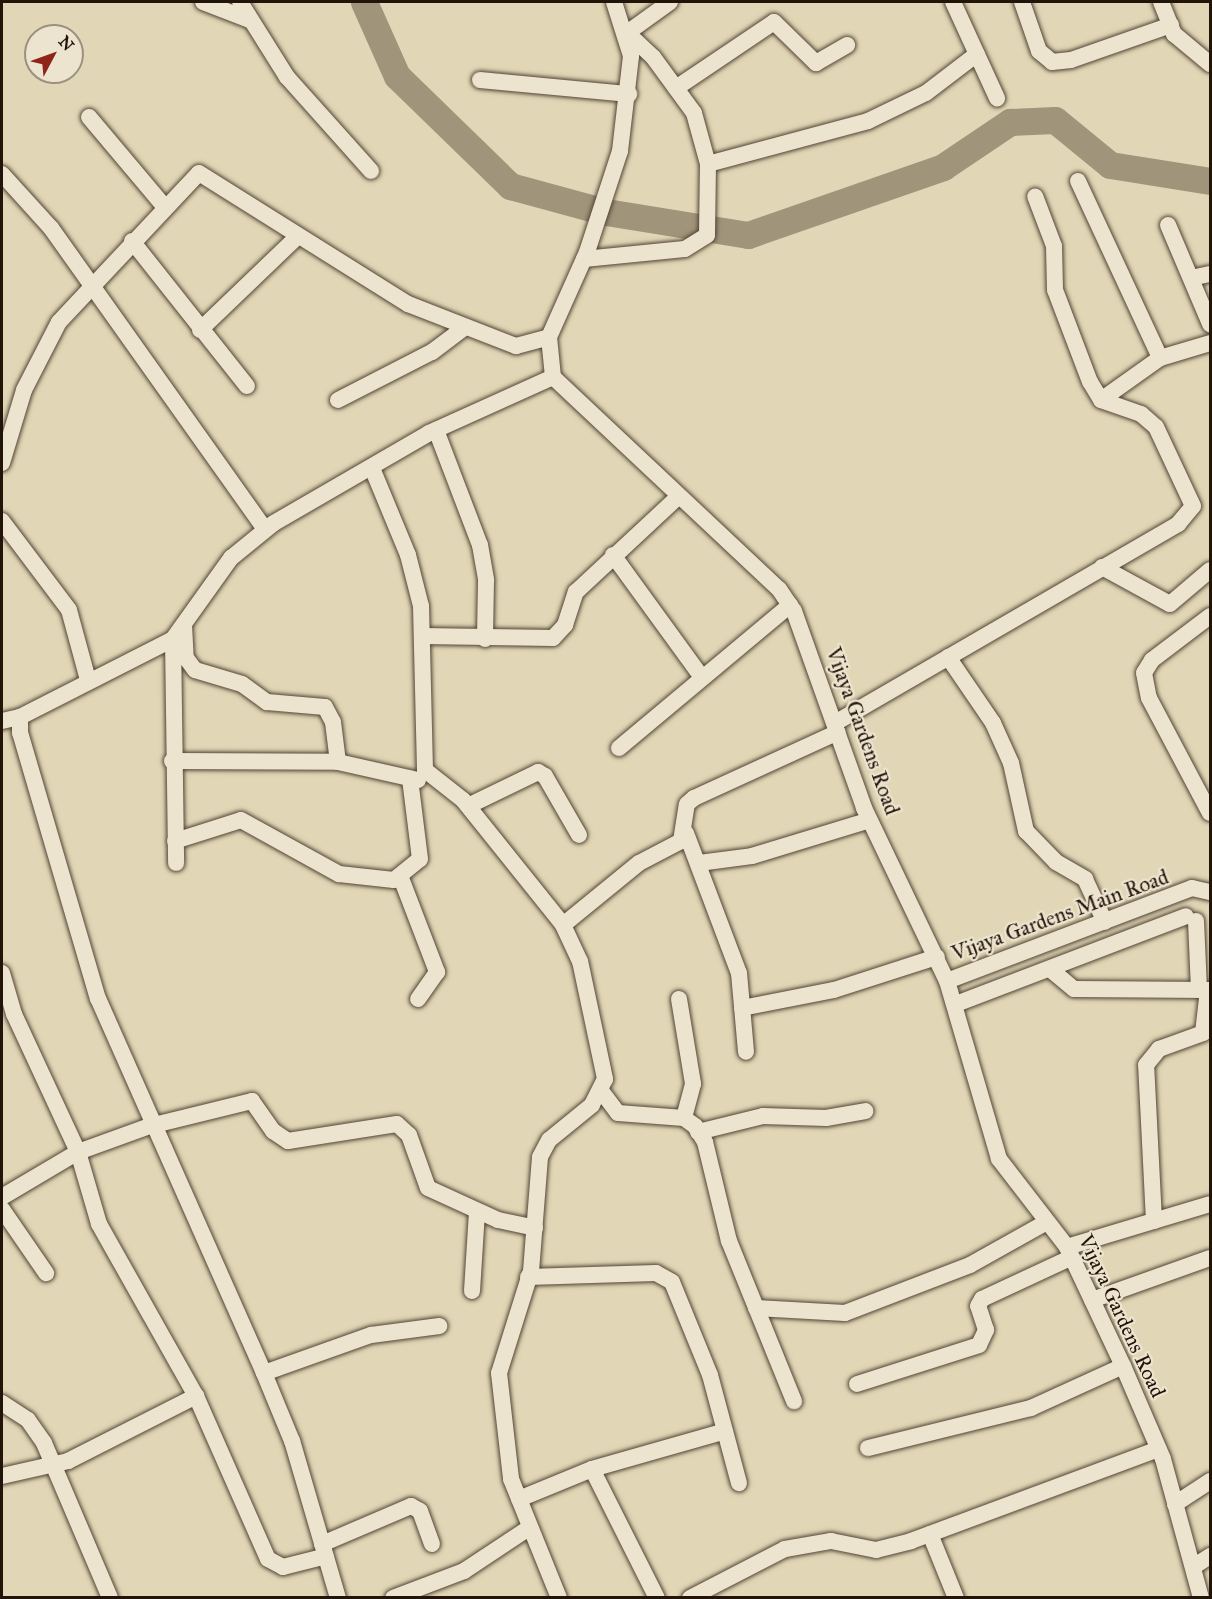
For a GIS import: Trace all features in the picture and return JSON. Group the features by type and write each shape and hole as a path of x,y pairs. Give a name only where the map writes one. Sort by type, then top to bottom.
{"street":[{"path":"203,2 255,28"},
{"path":"240,2 287,77 371,171"},
{"path":"586,256 685,249 707,235 708,164 694,113 676,88 627,33 614,2"},
{"path":"627,33 670,2"},
{"path":"953,2 997,98"},
{"path":"1022,2 1039,51 1052,62 1171,25"},
{"path":"1161,2 1171,25 1189,50 1210,64"},
{"path":"676,88 774,22 816,63 847,45"},
{"path":"2,721 20,717 88,680 173,639 231,558 265,529 436,430 553,377 549,337 586,256 611,187 629,94 627,33"},
{"path":"708,164 868,122 926,93 977,54"},
{"path":"480,80 629,94"},
{"path":"88,117 164,206"},
{"path":"2,463 44,344 92,285 132,241 164,206 200,173 356,276 465,327 516,346 549,337"},
{"path":"2,174 51,228 265,529"},
{"path":"1078,181 1160,358"},
{"path":"746,1052 742,1008 729,939 686,834 685,812 694,798 837,728 948,657 1178,524 1193,506 1156,427 1141,414 1101,400 1055,290 1054,246 1035,196"},
{"path":"1168,225 1210,324"},
{"path":"200,330 297,237"},
{"path":"132,241 200,330 248,386"},
{"path":"1191,278 1210,274"},
{"path":"338,400 432,352 465,327"},
{"path":"1101,400 1160,358 1210,343"},
{"name":"Vijaya Gardens Road","path":"553,377 790,605 870,820 937,957 956,1004 999,1159 1069,1252 1123,1366 1158,1449 1202,1598"},
{"path":"436,430 480,545 486,580 485,639"},
{"path":"372,468 408,555 421,606 425,770 434,782 468,806 562,925 580,961 605,1078 602,1092 549,1140 540,1157 535,1228 528,1277 499,1373 502,1437 529,1528 559,1598"},
{"path":"422,636 540,641 561,634 573,597 613,555 678,497"},
{"path":"2,521 73,616 88,680"},
{"path":"613,555 701,676"},
{"path":"1102,567 1170,604 1210,570"},
{"path":"620,748 701,676 790,605"},
{"path":"1210,616 1152,660 1144,673 1149,698 1210,813"},
{"path":"184,625 186,658 195,670 242,684 267,702 325,707 333,722 338,762"},
{"path":"173,639 172,761 176,863"},
{"path":"948,657 993,723 1011,764 1026,831 1056,862 1085,879 1105,922"},
{"path":"20,717 20,733 98,999 150,1126 264,1372 338,1598"},
{"path":"172,761 338,762 410,779 434,782"},
{"path":"468,806 538,772 545,776 579,835"},
{"path":"175,841 241,820 339,873 382,882 401,878 420,859 410,779"},
{"path":"699,863 752,856 870,820"},
{"path":"562,925 639,863 686,834"},
{"path":"401,878 437,972 418,999"},
{"path":"1155,1221 1146,1065 1150,1055 1209,1032 1198,918 1182,901 1203,889"},
{"name":"Vijaya Gardens Main Road","path":"947,981 1105,922 1203,889"},
{"path":"956,1004 1198,918"},
{"path":"742,1008 834,990 937,957"},
{"path":"1050,969 1074,989 1206,990"},
{"path":"2,973 14,1014 78,1152 99,1224 196,1396 268,1559 283,1567 324,1550 411,1506 420,1511 432,1544"},
{"path":"679,999 693,1084 684,1118"},
{"path":"602,1092 618,1113 684,1118 698,1132 723,1224 794,1401"},
{"path":"2,1197 78,1152 150,1126 252,1101 273,1131 288,1140 397,1124 409,1135 422,1181 477,1211 535,1228"},
{"path":"698,1132 764,1116 826,1118 865,1111"},
{"path":"857,1384 979,1345 986,1330 978,1306 982,1299 1069,1252 1210,1204"},
{"path":"2,1209 46,1273"},
{"path":"472,1291 477,1211"},
{"path":"756,1308 845,1313 970,1265 1047,1222"},
{"path":"1092,1300 1210,1258"},
{"path":"528,1277 666,1277 688,1310 739,1484"},
{"path":"264,1372 371,1335 439,1326"},
{"path":"868,1448 1031,1408 1123,1366"},
{"path":"2,1476 52,1467 196,1396"},
{"path":"2,1403 38,1432 110,1598"},
{"path":"519,1499 592,1469 725,1431"},
{"path":"690,1598 749,1564 809,1542 876,1550 930,1534 1158,1449"},
{"path":"592,1469 657,1598"},
{"path":"1175,1504 1210,1481"},
{"path":"393,1598 464,1571 529,1528"},
{"path":"930,1534 956,1598"},
{"path":"1193,1567 1210,1556"}],"waterway":[{"path":"364,2 397,76 510,186 606,212 748,235 943,167 1010,122 1055,120 1110,165 1210,181"}]}
